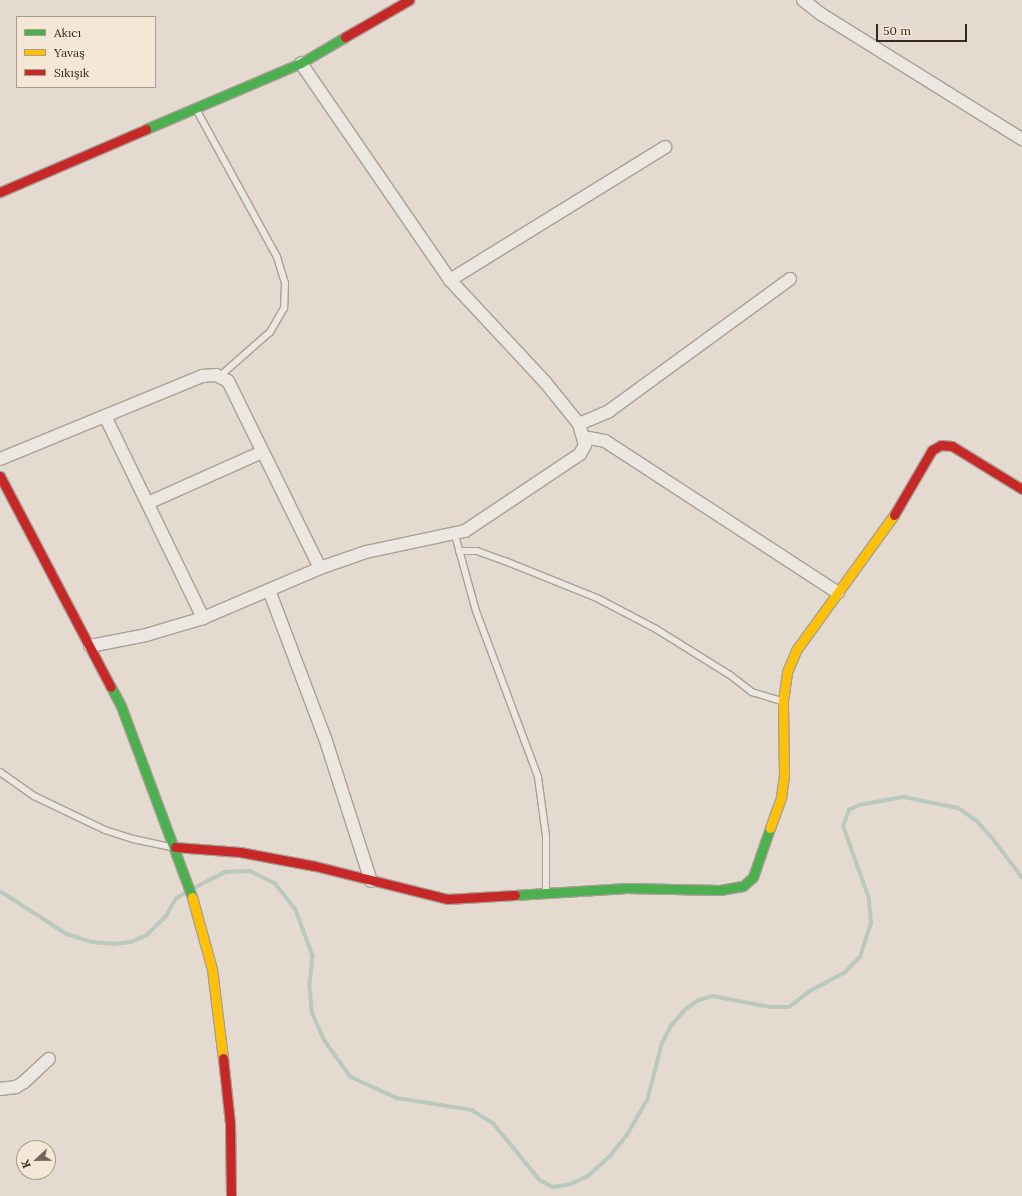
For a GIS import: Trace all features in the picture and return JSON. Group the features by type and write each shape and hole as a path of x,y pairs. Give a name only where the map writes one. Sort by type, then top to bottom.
{"street":[{"path":"0,192 301,63 409,0"},
{"path":"803,0 821,14 1022,139"},
{"path":"90,646 146,635 203,618 320,568 393,545 455,535 479,524 580,454 585,445 579,424 545,382 450,280 301,63"},
{"path":"450,280 665,146"},
{"path":"579,424 609,411 790,279"},
{"path":"0,459 202,376 220,376 228,381 320,568"},
{"path":"105,416 203,618"},
{"path":"583,437 605,441 838,593"},
{"path":"175,847 240,852 315,866 371,881 459,900 546,892 627,888 720,890 743,886 753,877 781,798 784,776 783,701 787,672 797,649 884,531 937,446 952,446 1022,489"},
{"path":"148,503 262,452"},
{"path":"0,476 121,706 175,847 182,871 198,912 212,969 220,1026 230,1123 232,1196"},
{"path":"269,590 326,738 371,881"},
{"path":"0,1089 16,1087 24,1082 49,1059"}],"lane":[{"path":"195,108 277,257 285,283 284,308 270,332 220,376"},
{"path":"455,535 480,623 538,777 546,836 546,892"},
{"path":"459,551 477,551 506,561 597,598 656,629 730,675 752,692 768,699 783,701"},
{"path":"0,772 34,796 106,830 140,841 175,847"}],"waterway":[{"path":"194,888 225,872 250,871 275,883 296,910 313,956 310,987 312,1012 325,1041 351,1077 397,1098 472,1110 494,1124 540,1180 553,1187 571,1184 588,1176 610,1156 627,1135 647,1101 662,1043 671,1026 686,1009 699,1000 713,996 770,1007 789,1007 810,991 845,972 860,957 871,924 869,899 843,826 849,810 859,805 904,797 958,808 977,821 994,840 1022,877"},
{"path":"0,891 67,934 92,942 113,944 131,942 147,935 166,916 176,899 185,893"}],"traffic: fast":[{"path":"146,129 301,63 345,37"},
{"path":"111,687 121,706 192,897"},
{"path":"515,895 627,888 720,890 743,886 753,877 770,828"}],"traffic: slow":[{"path":"770,828 781,797 784,776 783,701 787,672 797,649 894,515"},
{"path":"192,897 212,969 223,1058"}],"traffic: jam":[{"path":"345,37 409,0"},
{"path":"0,192 146,129"},
{"path":"894,515 932,450 941,445 952,446 1022,489"},
{"path":"0,476 111,687"},
{"path":"175,847 240,852 315,866 447,899 515,895"},
{"path":"223,1058 230,1123 231,1196"}]}
